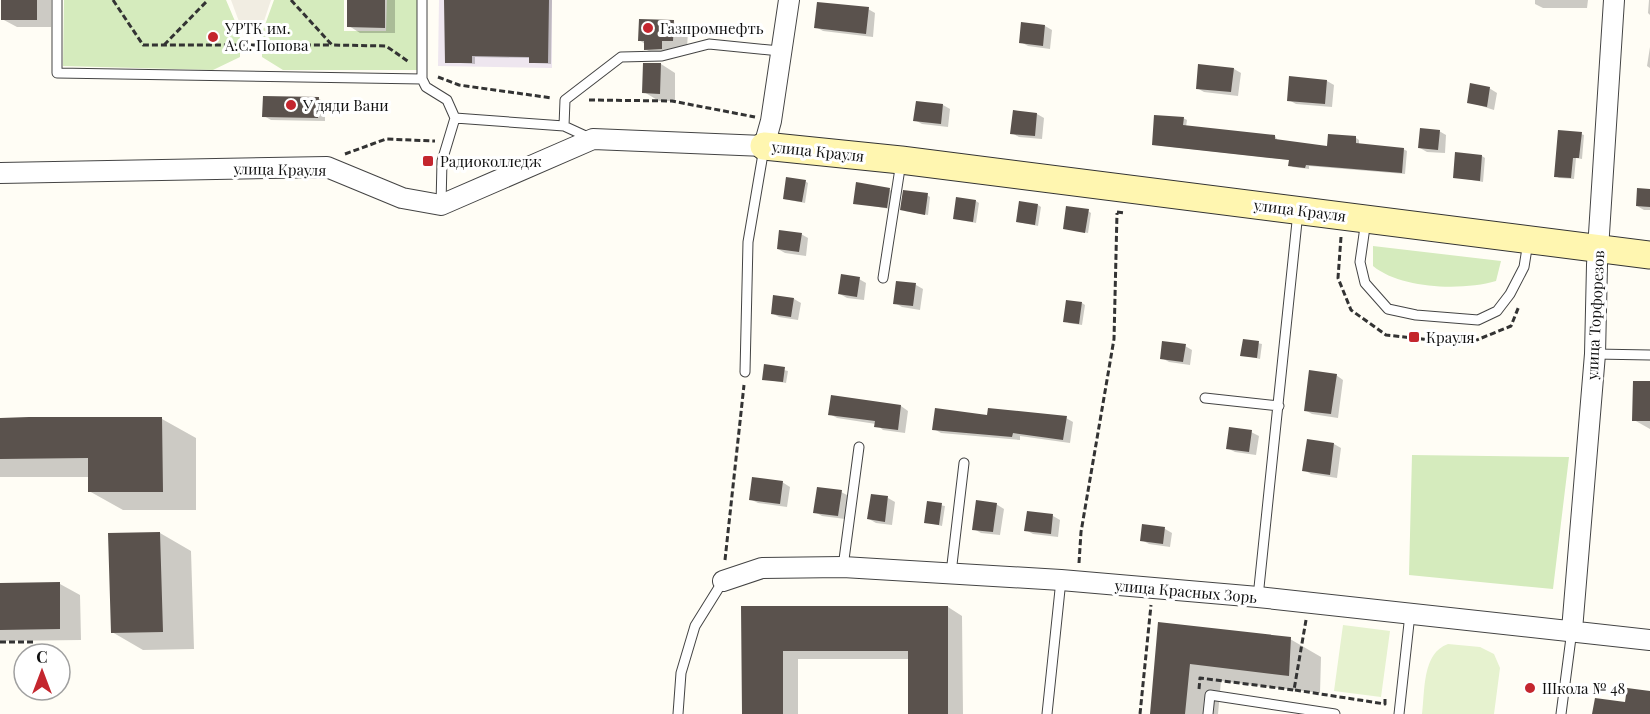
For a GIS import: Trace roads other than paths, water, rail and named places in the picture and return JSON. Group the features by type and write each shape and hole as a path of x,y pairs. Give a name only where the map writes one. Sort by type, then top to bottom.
{"street":[{"path":"768,133 789,0"},
{"name":"улица Торфорезов","path":"1572,630 1595,354 1598,249 1614,0"},
{"name":"улица Крауля","path":"0,173 327,167 402,198 441,205 593,140 768,133 901,160 1650,255"},
{"name":"улица Красных Зорь","path":"723,581 762,568 843,567 951,573 1258,597 1650,640"}],"lane":[{"path":"57,0 57,73 422,75"},
{"path":"422,0 422,75 426,87 447,100 455,118 442,160 441,205"},
{"path":"564,126 565,100 621,57 662,56 709,44 780,51"},
{"path":"455,118 564,126 593,140"},
{"path":"745,372 748,242 768,133"},
{"path":"883,278 901,160"},
{"path":"1258,597 1299,209"},
{"path":"1366,218 1360,262 1365,283 1389,309 1416,315 1478,320 1497,311 1510,294 1524,267 1528,241"},
{"path":"1595,354 1650,355"},
{"path":"1205,398 1279,406"},
{"path":"843,567 859,447"},
{"path":"951,573 964,463"},
{"path":"678,714 681,673 695,626 723,581"},
{"path":"1047,714 1070,581"},
{"path":"1399,714 1410,614"},
{"path":"1561,714 1572,630"},
{"path":"1208,714 1210,695 1335,714"}],"place":[{"name":"Газпромнефть","path":"648,28"},
{"name":"УРТК им. А.С. Попова","path":"213,37"},
{"name":"У дяди Вани","path":"291,105"},
{"name":"Радиоколледж","path":"428,161"},
{"name":"Крауля","path":"1414,337"},
{"name":"Школа № 48","path":"1530,688"}]}
